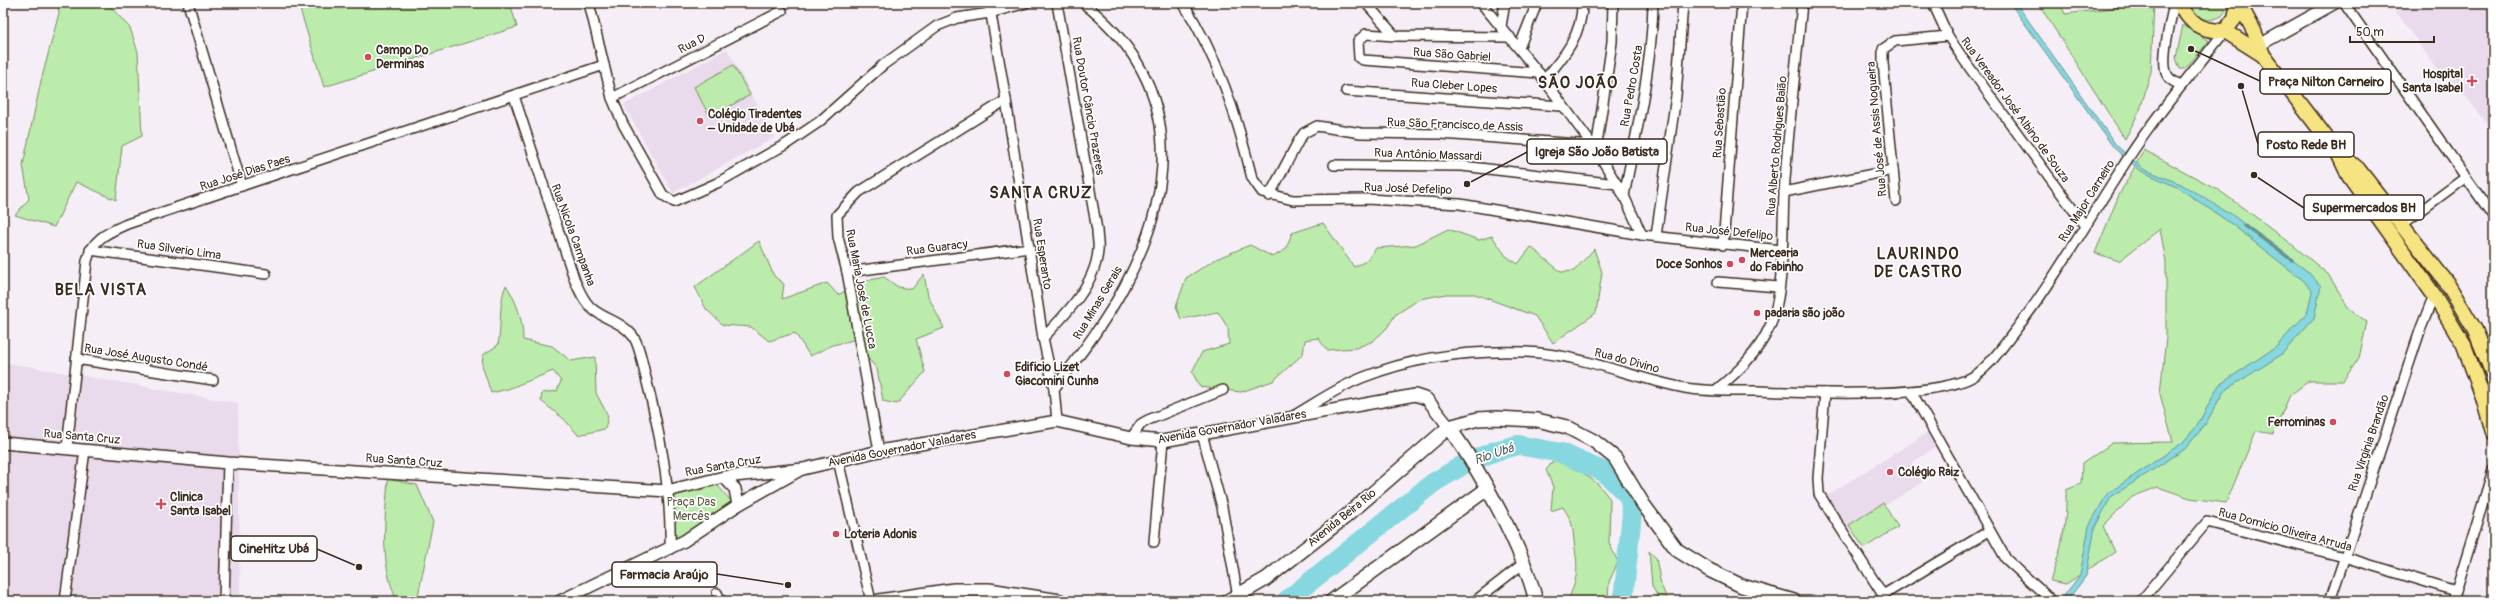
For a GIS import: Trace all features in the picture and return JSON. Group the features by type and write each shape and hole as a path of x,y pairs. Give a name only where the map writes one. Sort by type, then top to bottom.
{"main road":[{"path":"2178,3 2198,26 2209,31 2225,31 2262,46"},
{"path":"2225,31 2235,18 2238,3"},
{"path":"2238,3 2262,46 2338,153 2349,176 2434,294 2464,345 2483,397 2493,432"},
{"path":"2338,153 2358,169 2403,224 2448,283 2475,330 2493,374"},
{"path":"1536,601 1524,563 1484,483 1452,431 1478,419 1537,420 1567,427 1594,441 1615,458 1638,498 1677,550 1709,570 1742,586 1794,601"},
{"name":"Avenida Beira Rio","path":"1233,599 1266,579 1452,431"},
{"path":"1332,601 1484,483"},
{"path":"879,601 954,590 989,590 1060,601"}],"street":[{"path":"188,3 242,186"},
{"name":"Rua Esperanto","path":"989,3 1030,248 1043,338 1054,389"},
{"path":"591,4 612,98 623,124 658,187 668,200 674,202 717,183 788,143 819,122 888,61 937,26 957,18 990,13 1026,3"},
{"name":"Rua Doutor Câncio Prazeres","path":"1043,338 1072,306 1084,289 1094,270 1098,251 1097,230 1057,3"},
{"name":"Rua Minas Gerais","path":"1054,389 1098,330 1124,286 1154,214 1161,180 1162,141 1157,104 1146,74 1116,32 1083,3"},
{"path":"1183,3 1210,48 1225,84 1252,178 1257,187 1269,196"},
{"path":"1366,3 1395,36 1510,37"},
{"path":"1481,3 1541,76 1561,106 1594,147 1624,196 1642,235"},
{"path":"1501,26 1505,3"},
{"path":"1519,48 1537,3"},
{"path":"1541,76 1569,48 1578,29 1582,3"},
{"path":"1594,147 1612,42 1613,3"},
{"name":"Rua Pedro Costa","path":"1624,196 1647,80 1653,36 1653,3"},
{"path":"1656,236 1676,96 1683,3"},
{"name":"Rua Sebastião","path":"1723,245 1742,3"},
{"name":"Rua Alberto Rodrigues Baião","path":"1716,390 1738,371 1756,351 1771,325 1778,287 1784,192 1802,3"},
{"name":"Rua Vereador José Albino de Souza","path":"1933,3 1948,36 2085,226"},
{"path":"2174,3 2165,63 2168,77 2174,83 2182,85"},
{"path":"2262,46 2335,3"},
{"path":"2344,3 2493,216"},
{"name":"Rua D","path":"612,98 782,10"},
{"name":"Rua Major Carneiro","path":"1968,380 1988,364 2024,320 2051,282 2135,148 2225,31"},
{"name":"Rua São Gabriel","path":"1395,36 1371,33 1362,35 1358,41 1357,54 1359,58 1363,60 1541,76"},
{"name":"Rua José de Assis Nogueira","path":"1896,201 1882,62 1883,48 1895,41 1948,36"},
{"name":"Rua José Dias Paes","path":"90,250 102,236 127,224 604,65"},
{"name":"Rua Cleber Lopes","path":"1346,91 1561,106"},
{"name":"Rua Nicola Campanha","path":"514,96 574,281 584,299 595,311 628,330 634,338 640,351 657,426 667,491 670,549"},
{"name":"Rua Maria José de Lucca","path":"879,451 847,272 837,225 837,215 844,205 884,176 1006,100"},
{"name":"Rua São Francisco de Assis","path":"1269,196 1299,140 1304,133 1317,126 1361,133 1441,134 1594,147"},
{"name":"Rua Antônio Massardi","path":"1334,165 1462,166 1616,184"},
{"path":"1784,192 1893,170"},
{"path":"2403,224 2466,177"},
{"name":"Rua José Defelipo","path":"1269,196 1293,200 1389,200 1460,204 1642,235 1723,245 1781,250"},
{"name":"Rua Guaracy","path":"847,272 1030,248"},
{"path":"67,448 76,359 90,250"},
{"name":"Rua Silverio Lima","path":"90,250 266,274"},
{"path":"1718,282 1778,287"},
{"name":"Rua Virginia Brandão","path":"2330,601 2434,294"},
{"name":"Rua do Divino","path":"1293,416 1362,377 1402,364 1448,356 1491,352 1528,352 1574,358 1654,381 1688,389 1825,393 1911,391 1968,380"},
{"name":"Rua José Augusto Condé","path":"76,359 213,380"},
{"path":"1054,389 1056,421"},
{"path":"1131,438 1141,424 1148,420 1223,390"},
{"path":"1911,391 2006,559 2052,601"},
{"path":"1825,393 1819,494 1882,598 1989,531"},
{"name":"Avenida Governador Valadares","path":"803,469 879,451 1056,421 1131,438 1164,441 1404,396 1420,395 1427,399 1452,431"},
{"path":"1202,434 1222,507 1233,599"},
{"path":"1154,542 1164,441"},
{"name":"Rua Santa Cruz","path":"3,443 228,463 667,491 724,477 803,469"},
{"path":"65,601 85,450"},
{"path":"838,460 871,601"},
{"path":"224,601 228,463"},
{"path":"560,601 670,549 696,535 738,505 803,469"},
{"path":"2453,601 2493,470"},
{"path":"724,477 735,489 738,505"},
{"name":"Rua Domicio Oliveira Arruda","path":"2141,601 2207,522 2344,557 2456,591"},
{"path":"1475,601 1524,563"}],"shaded area":[{"name":"Hospital Santa Isabel","path":"2390,3 2493,3 2493,133 2466,96 2435,66"},
{"name":"Colégio Tiradentes – Unidade de Ubá","path":"727,49 775,137 673,193 624,105"},
{"path":"3,362 238,403 240,601 3,601"},
{"name":"Colégio Raiz","path":"1927,433 1936,447 1911,463 1923,482 1847,529 1826,496"}],"green space":[{"path":"58,3 107,3 130,28 138,52 142,136 122,146 116,200 76,182 54,227 15,215 29,199 23,165 41,81 59,13"},
{"name":"Campo Do Derminas","path":"298,3 510,3 517,27 324,87"},
{"path":"2038,3 2060,3 2065,14 2154,3 2151,72 2140,110 2125,139"},
{"path":"2187,3 2231,3 2222,16 2206,19 2198,16"},
{"path":"2183,25 2209,41 2185,69 2180,69 2176,58"},
{"path":"733,65 750,95 710,117 694,87"},
{"path":"2144,150 2217,189 2279,234 2328,274 2348,307 2367,322 2359,358 2343,381 2309,381 2290,395 2273,434 2256,431 2226,503 2190,498 2158,487 2132,497 2103,526 2115,552 2066,584 2050,581 2058,558 2065,526 2066,490 2081,484 2082,464 2112,443 2173,442 2160,394 2166,337 2166,262 2160,229 2119,261 2095,253 2119,195"},
{"path":"1323,223 1354,267 1366,261 1376,248 1416,245 1448,229 1479,240 1492,236 1506,256 1518,264 1531,247 1561,272 1574,271 1594,249 1602,272 1596,313 1553,343 1535,316 1475,294 1446,294 1420,299 1395,315 1387,328 1373,341 1356,348 1327,350 1318,338 1305,340 1303,354 1273,381 1241,392 1200,387 1192,372 1202,352 1229,344 1228,328 1218,312 1181,319 1176,307 1186,278 1216,259 1250,245 1273,257 1286,249 1292,233"},
{"path":"759,241 774,276 784,284 782,299 827,283 838,295 861,282 884,277 898,287 912,289 924,274 928,296 944,328 916,339 925,372 897,404 883,401 877,369 853,340 833,345 810,356 795,333 769,341 751,327 723,325 706,309 695,287"},
{"path":"506,285 519,311 523,340 552,346 571,361 595,357 596,393 608,416 605,429 578,435 564,419 541,401 542,393 557,391 561,381 553,371 508,389 491,393 482,365 483,355 498,345 502,299"},
{"path":"1555,459 1582,472 1598,484 1610,499 1609,543 1618,562 1609,582 1608,601 1568,601 1576,577 1576,559 1572,527 1569,517 1563,507 1551,511 1553,487 1546,470"},
{"path":"388,479 417,485 433,522 417,601 397,601 391,586 385,556"},
{"name":"Praça Das Mercês","path":"717,485 732,502 729,510 676,543 669,495"},
{"path":"1883,503 1898,527 1864,548 1849,525"},
{"path":"1649,551 1656,558 1661,585 1668,601 1660,601 1652,586"}],"water":[{"path":"2010,3 2016,3 2116,145 2143,169 2181,184 2231,214 2307,271 2321,286 2314,318 2281,355 2224,391 2205,425 2185,449 2111,497 2095,527 2086,576 2067,601 2060,601 2080,575 2089,526 2107,494 2182,443 2197,426 2219,385 2276,347 2307,313 2312,292 2304,281 2230,223 2179,188 2141,171 2114,148"}],"waterway":[{"path":"2244,225 2292,260"},
{"name":"Rio Ubá","path":"1286,601 1433,483 1463,465 1495,451 1518,445 1561,453 1604,472 1629,496 1632,513 1623,601"}],"place":[{"name":"Praça Nilton Carneiro","path":"2191,49"},
{"name":"Campo Do Derminas","path":"368,57"},
{"name":"Hospital Santa Isabel","path":"2472,81"},
{"name":"Posto Rede BH","path":"2241,86"},
{"name":"Colégio Tiradentes – Unidade de Ubá","path":"700,121"},
{"name":"Supermercados BH","path":"2254,175"},
{"name":"Igreja São João Batista","path":"1467,184"},
{"name":"Mercearia do Fabinho","path":"1742,260"},
{"name":"Doce Sonhos","path":"1730,264"},
{"name":"padaria são joão","path":"1757,313"},
{"name":"Edificio Lizet Giacomini Cunha","path":"1007,374"},
{"name":"Ferrominas","path":"2333,422"},
{"name":"Colégio Raiz","path":"1890,472"},
{"name":"Clinica Santa Isabel","path":"161,504"},
{"name":"Loteria Adonis","path":"836,534"},
{"name":"CineHitz Ubá","path":"359,567"},
{"name":"Farmacia Araújo","path":"788,585"}],"district":[{"name":"SÃO JOÃO","path":"1578,83"},
{"name":"SANTA CRUZ","path":"1041,193"},
{"name":"LAURINDO DE CASTRO","path":"1918,263"},
{"name":"BELA VISTA","path":"101,290"}]}
